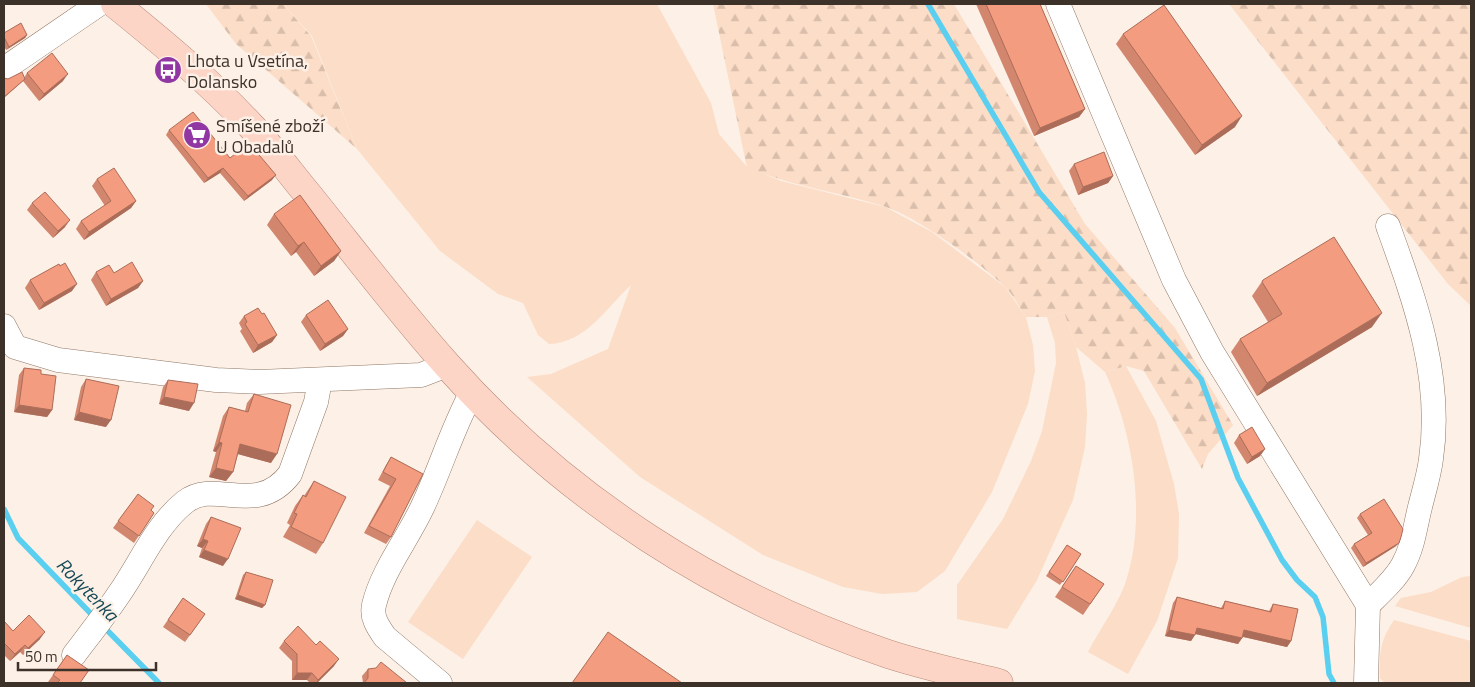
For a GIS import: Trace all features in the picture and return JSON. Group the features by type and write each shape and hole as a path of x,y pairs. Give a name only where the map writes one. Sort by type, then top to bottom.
{"main road":[{"path":"115,4 186,63 252,127 447,365 472,392 549,464 588,496 670,553 709,576 788,616 847,639 944,671 999,683"}],"street":[{"path":"4,69 99,4"},
{"path":"1058,4 1174,280 1212,352 1368,605 1366,683"},
{"path":"1368,605 1402,566 1411,547 1432,459 1433,408 1431,371 1417,307 1388,226"},
{"path":"4,326 15,347 58,360 216,380 293,382 421,375 447,365"},
{"path":"74,656 162,528 187,500 213,494 253,496 267,493 277,488 290,474 316,402 320,380"},
{"path":"440,683 385,636 378,627 374,607 380,588 421,510 458,418 472,392"}],"green space":[{"path":"206,4 283,4 311,36 357,149 236,44"},
{"path":"283,4 657,4 711,103 719,134 747,167 781,181 885,207 932,232 1005,287 1026,317 1033,345 1035,371 1028,404 992,492 945,571 917,592 882,594 843,587 763,555 640,477 527,377 551,374 608,349 631,285 585,331 562,342 549,344 538,335 523,303 498,294 440,251 357,149 312,36"},
{"path":"713,4 954,4 1085,224 1175,328 1233,425 1208,454 1202,469 1144,371 1126,366 1105,372 1076,347 1064,312 1047,317 1026,317 1007,289 993,276 929,229 897,211 866,201 781,180 747,168"},
{"path":"1229,4 1471,4 1471,306 1448,284"},
{"path":"1064,312 1076,347 1085,383 1087,414 1085,447 1073,500 1037,580 1007,629 957,619 957,585 1003,519 1031,461 1042,431 1056,363 1055,343 1047,317"},
{"path":"1126,366 1156,421 1174,484 1179,514 1178,558 1157,621 1128,674 1088,652 1123,589 1132,556 1136,530 1134,475 1129,448 1123,421 1105,372"},
{"path":"477,520 532,557 463,659 408,622"},
{"path":"1471,576 1471,628 1395,606 1401,598 1431,592 1462,577"},
{"path":"1394,620 1471,641 1471,683 1385,683 1380,678 1380,654 1383,641"}],"building":[{"path":"986,4 1040,4 1085,109 1040,128"},
{"path":"1164,5 1242,116 1202,145 1123,34"},
{"path":"21,23 27,35 9,47 4,33"},
{"path":"52,53 68,74 44,94 27,73"},
{"path":"22,72 25,79 4,97 4,78 8,79"},
{"path":"193,112 230,158 249,143 276,175 248,196 223,168 208,178 169,130"},
{"path":"1104,152 1113,176 1083,187 1074,164"},
{"path":"114,168 136,201 89,232 81,221 111,201 97,179"},
{"path":"45,192 70,220 58,231 32,203"},
{"path":"300,195 341,251 321,266 304,242 298,246 274,214"},
{"path":"1334,237 1382,313 1267,383 1240,339 1282,314 1262,282"},
{"path":"132,262 143,281 111,299 96,272 109,265 114,273"},
{"path":"65,263 77,284 44,303 30,280 59,264 60,266"},
{"path":"328,300 348,329 325,344 306,315"},
{"path":"258,308 262,314 264,313 277,335 258,345 245,324 247,322 244,316"},
{"path":"24,368 41,370 41,374 56,376 52,410 19,405"},
{"path":"86,379 119,386 111,420 79,412"},
{"path":"168,380 198,384 194,403 164,397"},
{"path":"254,394 291,405 277,454 240,444 233,472 216,468 222,443 219,442 229,407 248,412"},
{"path":"1252,427 1265,449 1252,457 1239,435"},
{"path":"391,457 423,474 391,537 369,526 396,479 383,472"},
{"path":"314,481 346,497 323,543 291,527 297,514 294,513 303,495 306,497"},
{"path":"138,494 154,506 151,510 154,513 139,536 118,521"},
{"path":"1384,499 1403,529 1401,537 1399,543 1366,563 1354,544 1372,533 1360,514"},
{"path":"211,517 241,528 228,559 204,550 208,541 203,539"},
{"path":"1067,545 1081,554 1063,582 1049,572"},
{"path":"1076,566 1104,584 1090,604 1062,587"},
{"path":"246,572 273,580 265,605 238,595"},
{"path":"1177,597 1223,609 1225,601 1271,612 1273,604 1298,609 1291,641 1244,630 1242,638 1197,628 1195,635 1169,630"},
{"path":"183,598 205,614 190,635 168,620"},
{"path":"29,615 45,632 28,648 25,645 15,654 4,643 4,621 13,631"},
{"path":"298,626 316,645 320,641 339,659 318,680 312,673 297,673 297,654 284,641"},
{"path":"608,632 682,683 572,683"},
{"path":"67,655 89,670 80,683 57,683 60,680 53,675"},
{"path":"381,662 407,683 364,683 368,678 368,669 376,668"}],"waterway":[{"path":"928,4 1039,192 1201,379 1238,478 1282,560 1297,580 1315,597 1323,617 1329,674 1334,683"},
{"name":"Rokytenka","path":"4,509 18,538 96,619"},
{"name":"Rokytenka","path":"103,626 159,683"}],"place":[{"name":"Lhota u Vsetína, Dolansko","path":"168,70"},
{"name":"Smíšené zboží U Obadalů","path":"197,135"}]}
